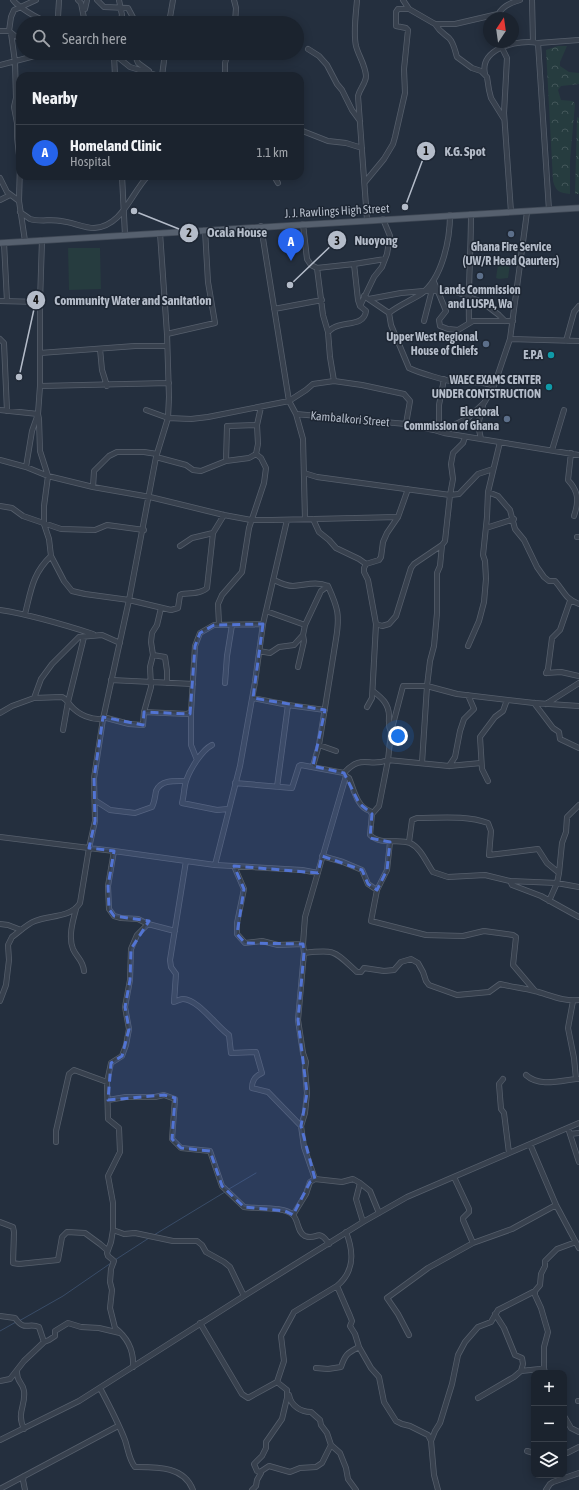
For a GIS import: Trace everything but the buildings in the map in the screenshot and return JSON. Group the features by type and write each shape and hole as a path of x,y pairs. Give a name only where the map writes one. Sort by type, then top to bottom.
{"main road":[{"name":"J. J. Rawlings High Street","path":"2,243 261,226 579,208"}],"street":[{"path":"13,0 34,16"},
{"path":"16,115 14,107 16,98 15,62 10,32 11,17 14,10 36,0"},
{"path":"59,0 60,16"},
{"path":"78,0 81,3 84,16"},
{"path":"83,10 87,0"},
{"path":"97,0 104,7 128,8 132,16"},
{"path":"119,0 122,16"},
{"path":"170,16 173,0"},
{"path":"357,0 355,26 356,45 358,54 363,62 366,78 359,89 358,96 367,220"},
{"path":"402,0 409,9 435,24 455,24 483,19"},
{"path":"500,12 504,6 520,0"},
{"path":"532,0 550,210"},
{"path":"235,16 236,1"},
{"path":"364,182 384,159 396,137 405,93 404,69 408,30 406,28 396,26 396,12 398,9 409,9"},
{"path":"435,24 439,31 450,39 457,57 472,68 485,74"},
{"path":"0,31 10,32 16,35"},
{"path":"519,43 579,40"},
{"path":"500,48 485,60 484,67 494,104 504,118"},
{"path":"502,48 507,58 504,118 511,212"},
{"path":"308,49 319,56 327,65 352,110 360,121"},
{"path":"0,65 22,60"},
{"path":"114,60 115,72"},
{"path":"121,60 130,67 147,72"},
{"path":"137,60 138,63 150,72"},
{"path":"161,72 163,60"},
{"path":"225,72 226,60"},
{"path":"136,69 138,63"},
{"path":"304,132 328,141 346,143 362,148"},
{"path":"0,178 10,195 19,201"},
{"path":"20,180 19,201 20,212 24,225 25,241"},
{"path":"122,180 125,235"},
{"path":"20,212 31,219 60,220 94,228 112,222 124,210 136,190 145,180"},
{"path":"0,200 10,195"},
{"path":"481,439 478,425 484,403 494,386 510,339 527,212"},
{"path":"469,322 471,214"},
{"path":"424,321 434,282 444,260 450,230 450,215"},
{"path":"360,306 366,298 374,277 382,267 385,259 390,236 383,219"},
{"path":"303,224 307,259 311,265 318,268 385,259"},
{"path":"261,226 289,401 296,414 303,439 305,519"},
{"path":"94,228 95,237"},
{"path":"167,334 215,323 208,282 205,230"},
{"path":"84,971 83,964 73,949 71,929 76,909 80,903 95,821 96,801 94,778 103,718 130,600 157,456 168,418 169,383 167,334 160,233"},
{"path":"42,240 40,386 38,414 40,451 48,476 44,506 44,524 51,556 64,581 72,591 130,600 171,610 176,609 178,608 180,596 182,594 198,593 207,588 213,534 224,515"},
{"path":"2,243 7,301"},
{"path":"328,332 333,328 351,324 363,319 365,316 366,311 360,306 354,264"},
{"path":"318,268 323,315 328,332 334,382"},
{"path":"434,282 446,311 439,320 440,326 458,330 469,322 513,321"},
{"path":"389,313 424,291 434,282"},
{"path":"366,298 424,291 454,291 482,302 505,321"},
{"path":"366,298 389,313 391,325 409,368 457,382 478,381 494,386"},
{"path":"274,309 322,300"},
{"path":"0,301 40,302"},
{"path":"566,341 574,312 579,306"},
{"path":"0,339 4,343 7,410"},
{"path":"510,339 579,341"},
{"path":"40,353 135,346 167,346"},
{"path":"100,349 101,364 107,386"},
{"path":"439,427 439,405 444,379"},
{"path":"146,410 168,418 191,419 208,417 289,401 313,384 334,382 362,385 404,394 410,401 406,424"},
{"path":"40,386 107,386 169,383"},
{"path":"434,430 439,427 454,425 468,418 484,403"},
{"path":"93,487 94,471 109,456 117,452 144,452 186,465 193,470 201,471 226,461 249,458 256,454 258,444 257,425 261,407"},
{"path":"0,410 38,414"},
{"path":"552,450 564,410"},
{"path":"26,467 32,431 38,414"},
{"name":"Kambalkori Street","path":"296,414 406,424 465,437 579,455"},
{"path":"226,461 227,426 257,425"},
{"path":"376,624 382,626 389,624 396,616 411,568 414,564 442,545 445,541 453,479 451,464 453,453 463,443 465,437"},
{"path":"468,646 479,621 484,602 486,579 483,555 488,492 500,442"},
{"path":"571,453 568,480 575,487 578,493 578,508 574,516"},
{"path":"219,624 218,604 222,595 242,572 245,557 245,544 251,520 264,483 266,468 261,458 256,454"},
{"path":"0,460 26,467 48,476 93,487 150,497 251,520 398,517"},
{"path":"304,473 317,478 450,495 459,494 478,474 493,469"},
{"path":"366,564 379,560 382,557 387,533 398,517 408,489"},
{"path":"488,492 498,496 510,510 516,529 524,540 544,578 549,581 555,581 570,601 579,604"},
{"path":"0,506 12,508 23,516 61,529 95,530 107,524 144,530"},
{"path":"313,519 319,532 336,548 366,564"},
{"path":"486,528 514,519"},
{"path":"215,865 240,766 253,698 263,624 287,520"},
{"path":"180,546 192,538 213,534"},
{"path":"422,763 430,661 434,646 437,613 436,578 440,566 442,545"},
{"path":"25,614 32,582 42,564 51,556"},
{"path":"366,564 364,572 368,580 376,624 372,698 368,707"},
{"path":"274,580 291,586 314,583 328,586"},
{"path":"298,667 304,641 303,635 305,625 321,591 328,586"},
{"path":"313,766 319,745 339,621 337,606 328,586"},
{"path":"570,601 560,630 552,638 548,669 546,673 561,672 579,676"},
{"path":"0,713 12,706 34,698 62,697 73,708 86,717 96,720 103,718 129,724 143,724 144,712 151,686 150,667 153,655 150,642 152,633 157,625 161,608"},
{"path":"0,610 25,614 61,623 96,636"},
{"path":"266,611 305,625"},
{"path":"197,760 191,745 190,712 195,646 200,633 214,625 219,624 263,624"},
{"path":"225,683 226,656 232,625"},
{"path":"34,698 41,679 52,664 79,637 102,635 120,643"},
{"path":"259,651 270,653 279,647 294,645 303,635"},
{"path":"63,730 68,702 84,637"},
{"path":"153,655 165,657 167,683"},
{"path":"111,680 193,684"},
{"path":"546,704 579,683"},
{"path":"579,706 534,703 468,694 457,694 428,686 403,686 391,732 388,760 379,806 372,814 370,835 374,839 390,842 409,842 421,852 433,872 448,877 485,875 510,881 557,883 579,887"},
{"path":"372,691 380,696 388,706 389,727 391,732"},
{"path":"449,766 455,757 464,719 474,709 468,694"},
{"path":"253,698 325,710"},
{"path":"488,781 482,769 480,737 495,717 502,711 507,700"},
{"path":"534,703 553,728 559,732 560,739 579,748"},
{"path":"277,787 288,705"},
{"path":"144,712 187,714 190,712"},
{"path":"212,745 207,747 197,760 186,781 182,802 217,810 228,809"},
{"path":"319,745 336,751"},
{"path":"315,1179 304,1148 301,1126 305,1112 307,1093 305,1069 306,1062 303,1053 298,1020 304,953 303,944 305,917 345,775 350,766 356,762 381,763 388,760 449,766 481,763"},
{"path":"235,783 292,788 299,766 313,766 345,775 349,778 359,803 372,814"},
{"path":"96,801 110,810 135,812 152,807 157,790 161,785 169,781 186,781"},
{"path":"549,900 557,883 559,874 562,843 566,832 566,817 579,805"},
{"path":"409,842 412,820 417,818 481,821 488,823 491,831 489,855 538,849 547,863 559,874"},
{"path":"0,837 215,865 302,870 318,873"},
{"path":"390,842 387,870 377,890 371,921 426,935 463,936 484,931 513,935 516,937 514,965 535,991"},
{"path":"114,851 108,886 109,909 114,916 138,919 148,924 175,931"},
{"path":"322,856 343,862 362,870 368,884 377,890"},
{"path":"186,861 170,960 171,967 176,974 174,1002 182,998 191,1000 207,1013 220,1029 229,1035 230,1053 256,1052 262,1073 256,1076 252,1088 268,1092 301,1126"},
{"path":"234,866 244,890 237,923 237,934 245,943 262,941 278,945 303,944"},
{"path":"510,881 512,886 549,900 579,917"},
{"path":"0,1001 6,985 9,960 9,941 12,937 34,921 57,916 76,909"},
{"path":"0,924 22,930"},
{"path":"133,1367 134,1357 132,1349 122,1333 114,1328 110,1308 112,1290 110,1282 111,1269 114,1261 108,1256 107,1250 111,1242 113,1230 113,1203 108,1176 120,1152 119,1128 108,1119 107,1082 111,1063 122,1056 129,1029 125,1007 130,980 131,950 137,935 148,924"},
{"path":"304,953 331,951 336,953 357,972 361,972 364,968 384,971 394,970 400,962 411,959 418,963 426,981 429,984 456,996 490,992 500,984 573,1001 579,1000"},
{"path":"526,1075 531,1080 543,1083 577,1079 568,1028 573,1001"},
{"path":"56,1142 56,1131 69,1074 74,1070 107,1082"},
{"path":"503,1079 499,1084 501,1109 504,1113 509,1153"},
{"path":"108,1100 126,1097 155,1097 164,1095 175,1099 172,1139 181,1148 210,1151 222,1186 244,1208 265,1208 285,1211 293,1215 298,1228 303,1235 309,1237 319,1235 324,1237 329,1244"},
{"path":"0,1440 79,1401 346,1232 407,1197 579,1123"},
{"path":"568,1128 579,1162"},
{"path":"570,1134 579,1133"},
{"path":"530,1144 556,1205 579,1248"},
{"path":"454,1177 469,1209 469,1212 463,1220 474,1243"},
{"path":"293,1215 306,1194 310,1182 315,1179 342,1182 353,1179 370,1191 379,1213"},
{"path":"360,1183 356,1199 363,1222"},
{"path":"409,1335 398,1314 387,1298 428,1268 474,1243 512,1229 556,1205"},
{"path":"0,1222 13,1227 13,1263 19,1264 58,1260 62,1237 67,1232 86,1233 107,1250"},
{"path":"113,1230 124,1234 134,1233 174,1241 197,1241 202,1245 206,1252 230,1267 244,1296"},
{"path":"200,1323 242,1394 248,1398 277,1382 284,1361 281,1336 294,1312 337,1286 342,1282 346,1275 353,1256 352,1246 346,1232"},
{"path":"431,1441 445,1410 458,1355 465,1342 478,1327 491,1322 495,1314 503,1307 535,1290 540,1285 541,1274 546,1261 557,1249 576,1242"},
{"path":"337,1286 352,1321 350,1326 358,1347 371,1368 379,1377 384,1402 396,1421 423,1432 428,1435 431,1441 434,1475 438,1490"},
{"path":"535,1290 534,1295 541,1308 548,1332 544,1347 544,1370"},
{"path":"478,1398 514,1377 521,1371 523,1364 522,1358 515,1355 504,1328 495,1314"},
{"path":"0,1316 15,1318 22,1326 39,1327 44,1342"},
{"path":"0,1381 10,1380 24,1361 44,1342 55,1336 55,1331 68,1323 81,1327 99,1328 122,1333"},
{"path":"316,1368 341,1368 344,1357 358,1347"},
{"path":"521,1371 531,1370"},
{"path":"17,1371 17,1378 23,1388 24,1393 20,1412 24,1429"},
{"path":"277,1382 287,1390 290,1399 296,1407 303,1412 311,1412 320,1420 331,1445 340,1453 346,1468 348,1479 356,1490"},
{"path":"100,1388 113,1412 132,1463 135,1467 159,1467 172,1470 181,1474 191,1482 194,1490"},
{"path":"260,1472 257,1471 254,1464 262,1456 266,1448 266,1442 282,1419 287,1398 287,1390"},
{"path":"567,1421 571,1428 579,1432"},
{"path":"0,1488 118,1426"},
{"path":"252,1490 256,1486 257,1480 261,1473 260,1472 269,1466 290,1472 300,1468 316,1467 322,1463 331,1445"},
{"path":"567,1453 578,1447"},
{"path":"527,1451 531,1452"},
{"path":"567,1476 579,1473"},
{"path":"24,1476 24,1488"},
{"path":"546,1490 550,1484 559,1478"},
{"path":"14,1481 24,1488"}],"highlighted area":[{"path":"263,624 253,698 325,710 313,766 344,773 359,803 372,814 370,838 390,842 387,870 377,890 368,884 362,870 322,856 318,873 234,866 244,889 237,934 245,943 303,944 304,953 298,1020 307,1093 301,1126 315,1179 310,1182 293,1215 285,1211 244,1207 222,1186 210,1151 181,1148 172,1139 175,1098 164,1095 108,1100 111,1063 122,1056 129,1029 125,1007 130,980 131,949 149,921 114,916 109,909 108,886 114,851 89,848 95,821 94,778 103,717 143,725 144,712 190,714 195,646 200,633 214,625"}],"green space":[{"path":"558,46 567,46 560,62 560,66 569,72 579,73 579,84 561,86 558,90 561,100 573,101 575,104 570,161 570,194 559,191 553,181 546,50"},
{"path":"577,117 579,118 579,194 575,194"},
{"path":"68,248 100,248 101,289 69,290"},
{"path":"498,264 510,265 508,278 496,278"}],"waterway":[{"path":"229,1189 256,1173"},
{"path":"154,1235 225,1192"},
{"path":"115,1260 149,1238"},
{"path":"19,1321 63,1296 111,1263"},
{"path":"0,1331 16,1322"}],"place":[{"name":"K.G. Spot","path":"405,207"},
{"name":"Ocala House","path":"134,211"},
{"name":"Ghana Fire Service (UW/R Head Qaurters)","path":"511,234"},
{"name":"Homeland Clinic","path":"291,261"},
{"name":"Lands Commission and LUSPA, Wa","path":"480,276"},
{"name":"Nuoyong","path":"290,285"},
{"name":"Upper West Regional House of Chiefs","path":"486,344"},
{"name":"E.P.A","path":"551,355"},
{"name":"Community Water and Sanitation","path":"19,377"},
{"name":"WAEC EXAMS CENTER UNDER CONTSTRUCTION","path":"549,387"},
{"name":"Electoral Commission of Ghana","path":"507,419"}]}
